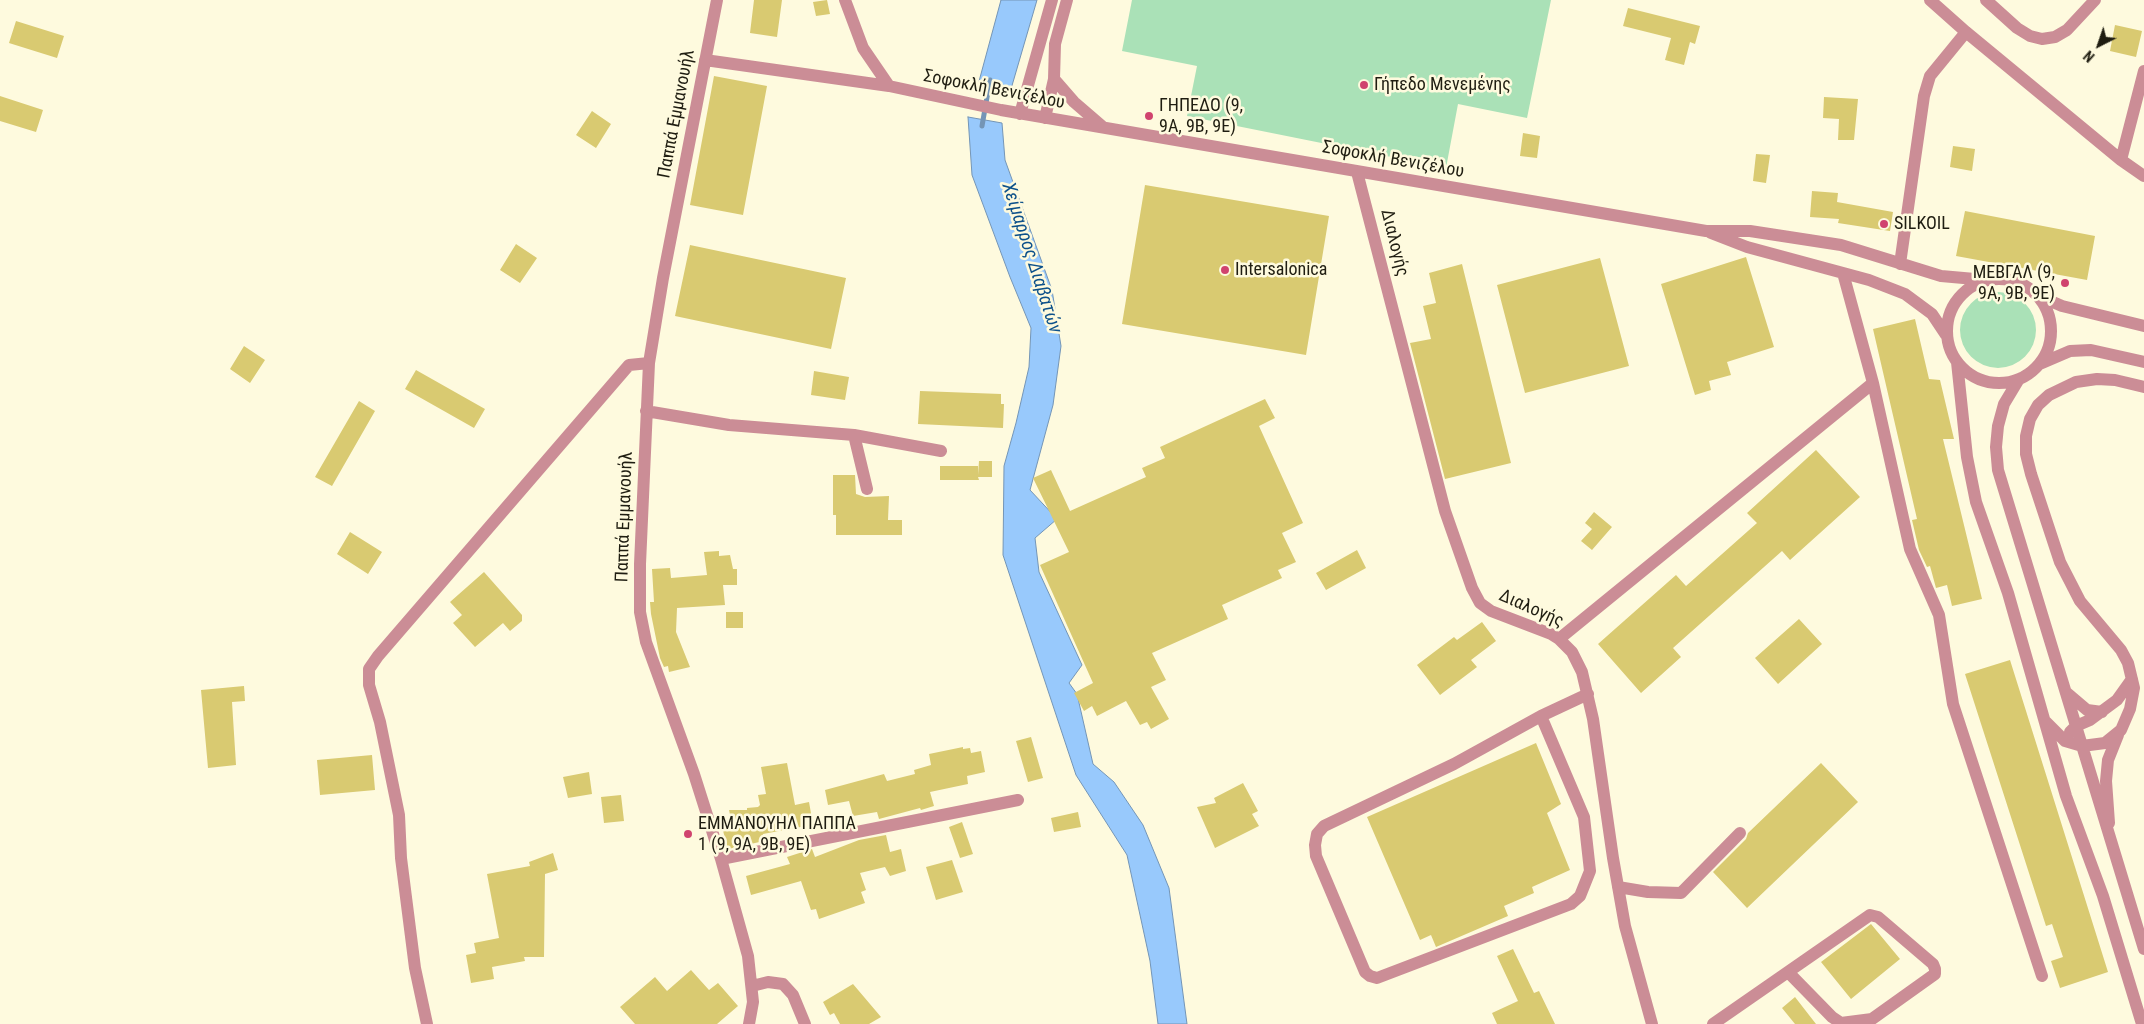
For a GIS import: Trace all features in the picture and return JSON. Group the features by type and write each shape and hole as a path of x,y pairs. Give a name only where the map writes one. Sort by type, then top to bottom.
{"street":[{"name":"Παππά Εμμανουήλ","path":"717,0 657,307 649,364 640,564 641,623 721,859 748,956 753,1002 749,1024"},
{"path":"845,0 863,48 889,86"},
{"path":"1020,114 1052,0"},
{"path":"1045,118 1054,79 1055,44 1067,0"},
{"path":"1930,0 2121,160 2144,176"},
{"path":"1986,0 2017,28 2030,36 2042,40 2055,37 2066,30 2095,0"},
{"path":"1900,264 1924,96 1930,76 1966,32"},
{"name":"Σοφοκλή Βενιζέλου","path":"705,60 889,86 1020,114 1706,231 1750,231 1841,245 1941,276 1986,280"},
{"path":"2121,160 2144,71"},
{"path":"1054,79 1074,102 1105,128"},
{"name":"Διαλογής","path":"1358,172 1445,511 1472,588 1480,603 1491,612 1551,634 1559,639 1572,652 1579,665 1588,694 1600,758 1618,887 1626,926 1652,1024"},
{"path":"1706,231 1746,247 1842,273 1905,294 1932,314 1946,335 1951,352 1961,368 1976,378 1994,384 2019,380 2042,363 2070,351 2091,350 2144,362"},
{"path":"1842,273 1873,383 1910,549 1939,615 1953,704 2042,976"},
{"path":"1946,335 1948,317 1956,300 1969,287 1986,280 2011,280 2023,284 2038,295 2062,306 2144,326"},
{"path":"2038,295 2048,310 2052,328 2050,346 2042,363"},
{"path":"1957,362 1967,457 1976,502 2008,592 2066,796 2103,896 2142,1024"},
{"path":"427,1024 415,968 401,864 399,816 380,722 369,684 369,670 378,656 629,365 649,364"},
{"path":"2019,380 2004,404 1998,426 1996,447 1998,470 2109,840 2144,949"},
{"path":"2109,840 2109,806 2106,781 2108,760 2130,709 2134,688 2128,663 2121,650 2091,616 2069,583 2031,474 2026,454 2026,436 2030,419 2038,405 2049,395 2076,382 2115,380 2144,388"},
{"path":"1559,639 1873,383"},
{"path":"646,411 729,425 854,435 941,451"},
{"path":"854,435 867,489"},
{"path":"2056,760 2070,732 2076,726 2102,712 2117,700 2132,679"},
{"path":"2066,692 2087,710 2102,712"},
{"path":"1541,716 1584,817 1590,870 1580,896 1570,904 1386,975 1376,978 1370,976 1365,972 1316,856 1317,834 1324,826 1454,764 1541,716 1588,694"},
{"path":"2044,720 2065,741 2082,746 2105,743 2121,730"},
{"path":"721,859 1018,800"},
{"path":"1618,887 1648,892 1681,893 1740,833"},
{"path":"1713,1024 1870,915 1878,917 1933,964 1935,969 1935,974 1872,1019 1841,1023 1832,1017 1788,972"},
{"path":"752,986 768,982 783,984 793,995 805,1024"}],"green space":[{"name":"Γήπεδο Μενεμένης","path":"1132,0 1551,0 1527,118 1458,104 1446,168 1187,116 1197,66 1122,51"},
{"path":"1998,292 2013,295 2025,303 2033,315 2036,330 2033,345 2025,357 2013,365 1998,368 1983,365 1971,357 1963,345 1960,330 1963,315 1971,303 1983,295"}],"water":[{"path":"1001,0 1037,0 1011,89 978,85"},
{"path":"968,117 1002,123 1005,160 1052,290 1061,346 1053,405 1030,490 1057,519 1035,538 1039,572 1082,665 1069,683 1077,694 1093,764 1114,782 1143,825 1169,888 1187,1024 1158,1024 1150,961 1127,855 1076,775 1003,555 1004,466 1029,367 1031,328 972,175"}],"building":[{"path":"754,0 782,0 777,37 750,33"},
{"path":"827,0 830,14 816,16 813,2"},
{"path":"1628,8 1700,26 1695,44 1690,42 1684,65 1665,60 1671,38 1623,26"},
{"path":"16,21 64,36 57,58 9,43"},
{"path":"2115,25 2142,31 2136,57 2110,51"},
{"path":"714,76 767,86 743,215 690,205"},
{"path":"0,96 43,110 36,132 0,121"},
{"path":"1824,97 1858,99 1854,140 1838,140 1839,119 1823,118"},
{"path":"592,111 611,124 596,148 576,135"},
{"path":"1523,133 1540,136 1537,158 1520,156"},
{"path":"1953,146 1975,149 1972,171 1950,167"},
{"path":"1756,154 1770,155 1766,183 1753,181"},
{"name":"Intersalonica","path":"1145,185 1329,216 1306,355 1122,324"},
{"path":"1812,191 1838,193 1837,202 1893,212 1890,231 1838,223 1839,219 1810,217"},
{"path":"1965,211 2095,236 2087,280 1956,256"},
{"path":"516,244 537,258 520,283 500,270"},
{"path":"690,245 846,278 831,349 675,316"},
{"path":"1746,257 1774,347 1727,362 1731,375 1709,381 1711,390 1695,395 1661,284"},
{"path":"1600,258 1629,366 1525,393 1497,285"},
{"path":"1462,264 1511,463 1445,479 1410,343 1431,339 1423,306 1436,303 1429,273"},
{"path":"1915,319 1929,379 1940,380 1954,439 1943,439 1982,599 1952,606 1947,585 1936,588 1930,566 1927,567 1919,550 1912,520 1917,519 1873,329"},
{"path":"244,346 265,360 250,383 230,369"},
{"path":"416,370 485,409 474,428 405,389"},
{"path":"814,371 849,377 845,400 811,395"},
{"path":"920,391 1001,394 1001,404 1004,404 1003,428 918,424"},
{"path":"1265,399 1275,418 1259,426 1303,523 1282,533 1296,562 1278,570 1282,578 1222,605 1228,619 1152,653 1166,680 1151,687 1169,719 1151,729 1147,722 1140,725 1126,701 1097,716 1092,706 1084,711 1074,693 1093,683 1040,565 1069,552 1033,478 1051,470 1070,511 1146,477 1142,468 1165,458 1160,447"},
{"path":"359,401 375,411 332,486 315,477"},
{"path":"1816,450 1860,497 1790,560 1782,551 1673,648 1681,657 1641,693 1598,644 1676,575 1686,586 1757,523 1747,513"},
{"path":"979,461 992,461 992,477 978,477 979,480 940,480 940,466 978,466 978,475"},
{"path":"833,475 855,475 856,494 865,497 889,496 888,520 902,520 902,535 836,535 836,515 833,515"},
{"path":"1594,512 1612,527 1592,550 1581,541 1592,529 1585,523"},
{"path":"350,532 382,552 368,574 337,554"},
{"path":"1357,550 1366,568 1326,590 1316,573"},
{"path":"719,551 719,556 730,555 733,569 737,569 737,585 723,585 725,605 677,608 676,632 690,667 669,672 668,666 664,667 660,658 651,614 650,602 654,602 652,569 670,568 671,578 707,575 704,552"},
{"path":"484,572 522,615 522,621 510,631 503,623 475,647 453,623 462,615 450,602"},
{"path":"726,612 743,612 743,628 726,628"},
{"path":"1799,619 1822,644 1778,684 1755,658"},
{"path":"1482,622 1496,641 1471,660 1477,667 1440,695 1417,665 1454,637 1457,640"},
{"path":"2010,660 2108,972 2060,988 2051,961 2063,957 2052,924 2046,926 1965,674"},
{"path":"244,686 245,701 232,702 236,765 208,768 201,690"},
{"path":"1031,737 1043,778 1028,782 1016,741"},
{"path":"1536,743 1561,804 1547,813 1570,870 1532,887 1534,893 1504,906 1508,916 1436,947 1431,935 1420,940 1367,817"},
{"path":"963,747 963,749 970,748 971,753 981,751 985,772 967,776 968,784 930,792 934,806 879,819 877,812 853,816 849,801 828,805 825,790 884,774 887,781 915,774 914,770 931,765 929,754"},
{"path":"372,755 375,790 320,795 317,760"},
{"path":"787,763 795,805 809,802 812,819 805,820 806,826 763,834 764,841 728,849 722,827 732,824 729,810 747,810 747,808 758,807 760,805 758,795 766,794 761,767"},
{"path":"1821,763 1858,802 1747,908 1713,872 1746,839 1748,833"},
{"path":"589,772 592,794 568,798 563,777"},
{"path":"1243,783 1258,811 1252,814 1259,826 1215,848 1197,807 1216,803 1214,798"},
{"path":"621,795 624,821 604,823 601,797"},
{"path":"1078,812 1081,827 1054,832 1051,818"},
{"path":"962,822 973,854 960,858 949,827"},
{"path":"886,835 890,852 901,849 906,871 890,876 885,867 860,873 866,890 861,892 865,903 819,919 816,909 811,910 801,881 751,895 746,876 790,864 787,857 812,849 815,857 859,840"},
{"path":"553,853 558,870 545,874 544,957 524,957 525,961 492,967 494,979 471,983 466,955 476,953 474,943 499,938 487,874 530,866 529,862"},
{"path":"952,860 963,892 936,900 926,867"},
{"path":"1871,924 1900,959 1851,999 1821,962"},
{"path":"1513,949 1534,993 1539,991 1555,1024 1497,1024 1492,1013 1518,1001 1497,956"},
{"path":"691,970 709,990 718,983 738,1006 717,1024 635,1024 620,1007 655,977 667,991"},
{"path":"853,984 881,1017 869,1024 840,1024 834,1013 830,1015 823,1002"},
{"path":"1795,997 1816,1024 1795,1024 1782,1008"}],"waterway":[{"name":"Χείμαρρος Διαβατών","path":"982,126 990,80"}],"place":[{"name":"Γήπεδο Μενεμένης","path":"1364,85"},
{"name":"ΓΗΠΕΔΟ (9, 9Α, 9Β, 9Ε)","path":"1149,116"},
{"name":"SILKOIL","path":"1884,224"},
{"name":"Intersalonica","path":"1225,270"},
{"name":"ΜΕΒΓΑΛ (9, 9Α, 9Β, 9Ε)","path":"2065,283"},
{"name":"ΕΜΜΑΝΟΥΗΛ ΠΑΠΠΑ 1 (9, 9Α, 9Β, 9Ε)","path":"688,834"}]}
